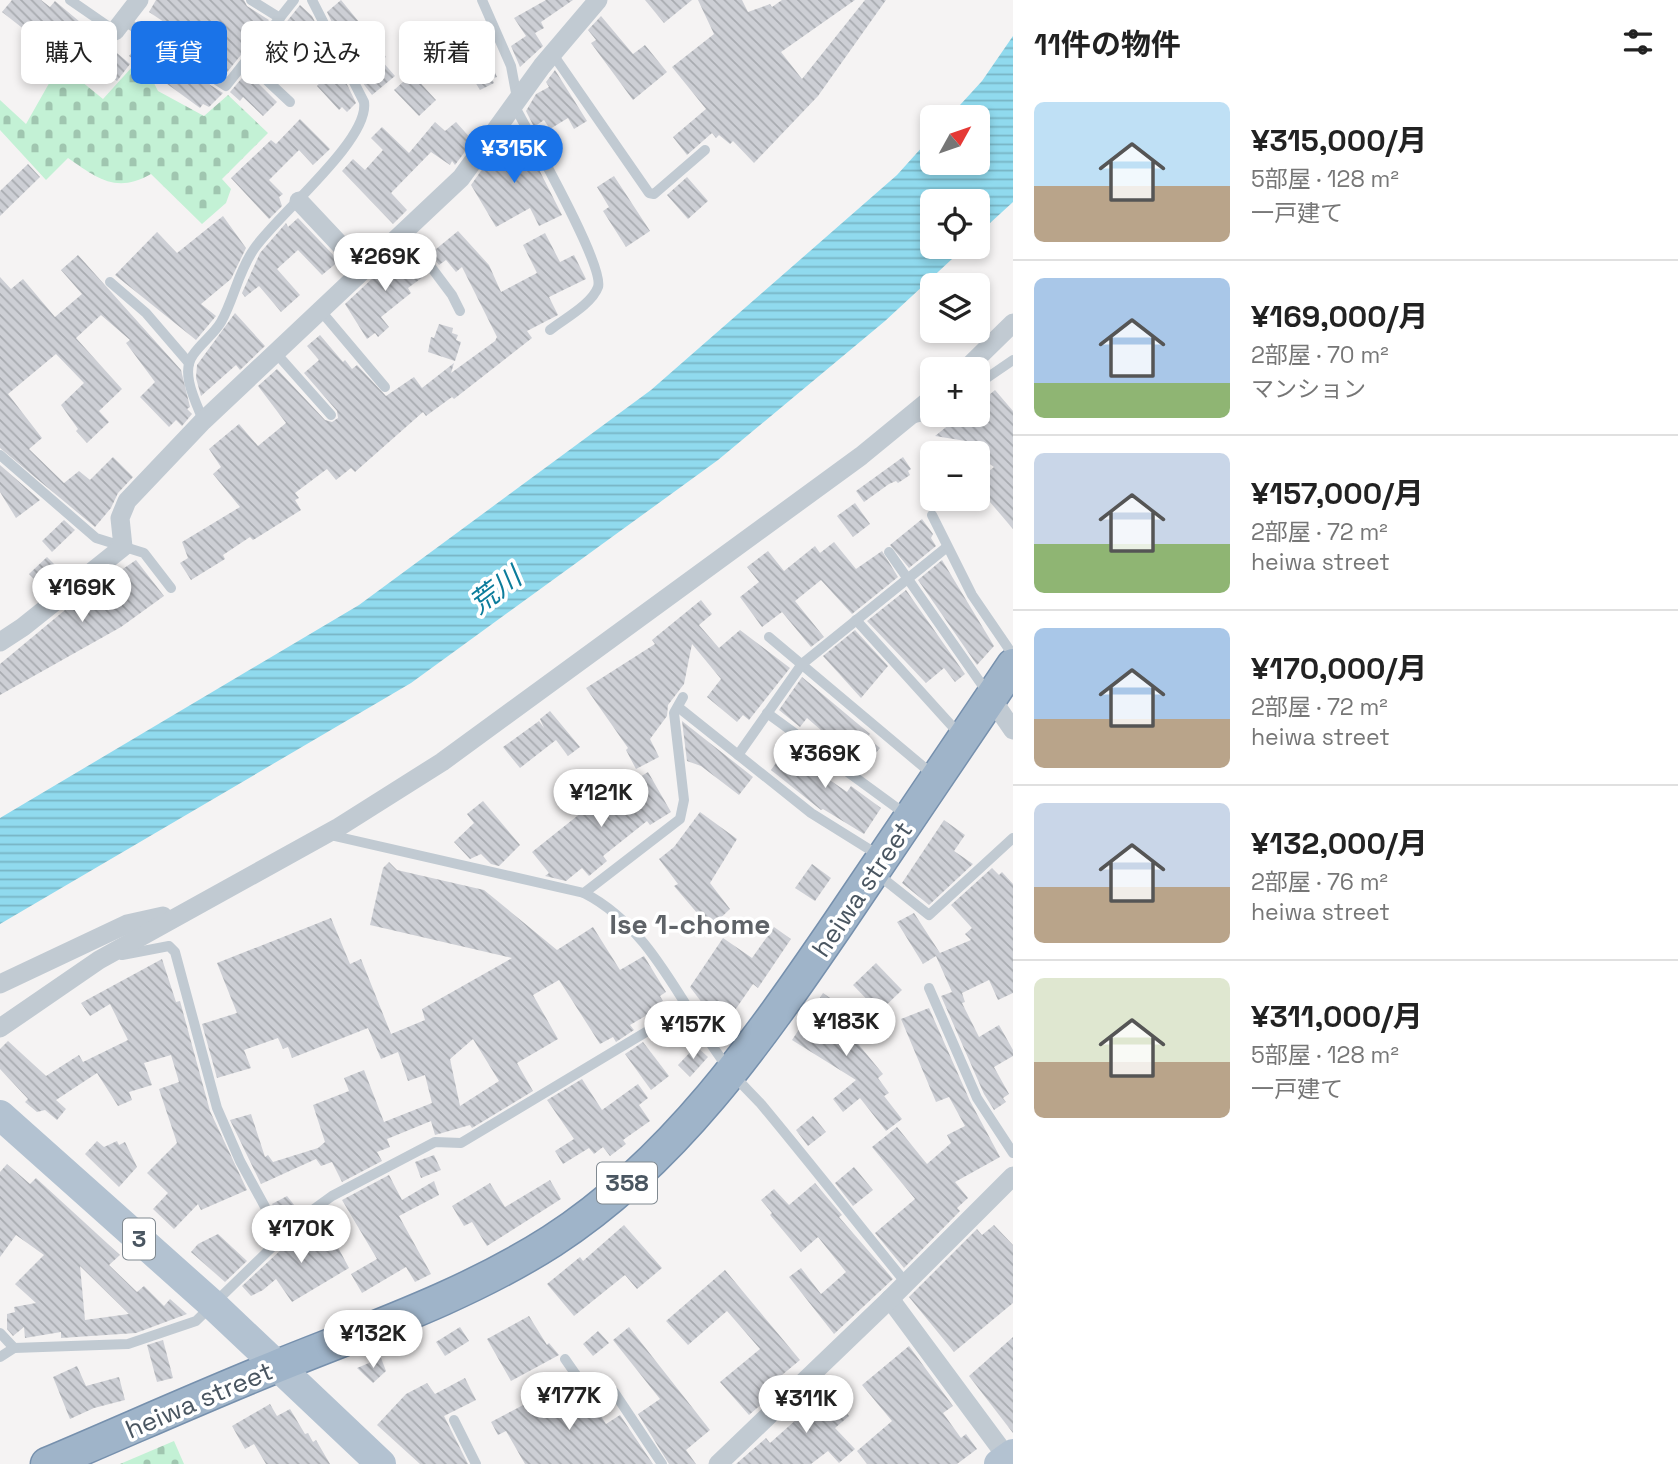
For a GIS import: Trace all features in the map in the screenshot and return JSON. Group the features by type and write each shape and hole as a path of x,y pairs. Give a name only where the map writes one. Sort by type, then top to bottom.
{"highway":[{"name":"heiwa street","path":"47,1464 276,1367 401,1319 460,1291 552,1241 615,1195 676,1136 732,1073 879,865 1013,665"}],"main road":[{"name":"3","path":"0,1115 212,1304 381,1464"}],"street":[{"path":"119,25 139,0"},
{"path":"0,642 23,628 123,547 120,518 127,500 275,352 461,177 552,53 598,0"},
{"path":"299,201 362,268"},
{"path":"978,357 1013,323"},
{"path":"0,1028 99,960 326,835 442,762 861,456 920,408"},
{"path":"991,698 1013,730"},
{"path":"0,985 127,924 185,912"},
{"path":"718,1464 1013,1176"},
{"path":"890,1299 1008,1460"}],"lane":[{"path":"70,0 226,86 241,67"},
{"path":"251,0 280,18"},
{"path":"278,21 294,0"},
{"path":"204,421 189,379 189,363 221,322 233,287 254,249 299,201 351,138 365,112 363,102 312,0"},
{"path":"482,0 511,66 516,102 583,238 598,275 594,295 550,330"},
{"path":"552,53 649,193 654,194 705,150"},
{"path":"271,84 290,102"},
{"path":"403,230 452,295 460,311"},
{"path":"110,282 146,313 189,363"},
{"path":"320,310 385,387"},
{"path":"275,352 331,415"},
{"path":"990,376 1013,360"},
{"path":"904,421 920,417"},
{"path":"0,456 96,538 144,553 171,588"},
{"path":"932,515 972,595 1013,655"},
{"path":"738,755 802,664 947,547"},
{"path":"889,552 991,698"},
{"path":"856,620 964,739"},
{"path":"769,637 938,779"},
{"path":"584,893 680,819 684,800 674,713 683,697"},
{"path":"678,707 879,865 929,915 1013,838"},
{"path":"767,713 911,818"},
{"path":"326,835 584,893 600,901 622,920 662,966 686,1007 732,1073 759,1102 906,1283"},
{"path":"99,960 161,946 169,946 175,952 223,1125 282,1238"},
{"path":"929,988 977,1098 1013,1153"},
{"path":"0,1357 14,1348 128,1344 196,1321 303,1217 368,1175 435,1142 461,1143 686,1007"},
{"path":"0,1333 14,1348"},
{"path":"565,1359 588,1392 614,1392 662,1464"},
{"path":"454,1420 476,1464"}],"green space":[{"path":"131,68 131,84 154,84 158,91 204,116 228,95 268,133 222,179 231,189 226,203 202,224 151,174 139,180 117,183 88,172 68,158 46,180 0,130 0,100 26,124 49,84 85,84 103,99"},
{"path":"174,1441 184,1464 120,1464"}],"water":[{"name":"荒川","path":"1013,36 1013,202 990,223 990,189 920,189 920,259 952,259 937,273 920,273 920,289 885,321 718,460 411,683 0,924 0,818 359,605 651,390 897,175 920,149 920,175 990,175 990,105 960,105 982,81"}],"building":[{"path":"12,0 41,0 50,7 55,1 79,21 21,21 21,27 2,12"},
{"path":"156,0 244,0 247,6 269,20 241,21 241,55 227,72 227,21 162,21 149,12"},
{"path":"341,0 358,21 331,21 327,12"},
{"path":"546,0 573,0 541,22 544,28 535,33 543,46 520,67 511,46 526,36 514,18"},
{"path":"645,0 692,0 664,23"},
{"path":"698,0 742,0 748,12 770,4 772,7 782,0 855,0 781,52 802,79 865,0 886,0 818,96 754,163 733,141 730,144 719,135 716,138 712,133 687,155 673,137 706,109 672,67 714,34"},
{"path":"300,5 315,21 287,21"},
{"path":"601,16 633,54 645,45 667,72 633,100 591,43 596,40 588,30"},
{"path":"117,53 130,64 117,81"},
{"path":"385,65 395,76 372,95 364,84 385,84"},
{"path":"555,70 587,121 574,129 568,118 550,129 544,120 534,127 526,111 536,94 549,87 546,82"},
{"path":"241,79 241,84 259,84 277,102 263,116 243,97 240,101 230,92"},
{"path":"167,84 209,84 223,93 209,107 203,104 200,108"},
{"path":"347,84 356,103 347,112 342,107 339,110 317,86"},
{"path":"401,84 421,84 436,100 419,116 394,90"},
{"path":"476,84 492,84 480,90"},
{"path":"300,119 330,149 313,165 299,150 269,180 283,194 279,197 282,206 269,219 231,178 271,140 276,144"},
{"path":"435,122 445,131 456,122 473,141 455,165 452,161 450,165 431,152 391,193 407,210 393,224 342,171 353,159 365,170 383,150 371,138 382,127 409,153"},
{"path":"516,130 522,136 562,215 539,226 530,208 496,227 471,185 495,151 507,143 507,135"},
{"path":"28,164 40,177 0,216 0,191"},
{"path":"614,176 650,231 626,247 603,211 609,207 597,187"},
{"path":"687,177 708,201 688,219 667,195"},
{"path":"223,216 246,248 231,279 201,304 216,316 196,340 115,275 157,232 177,253"},
{"path":"298,218 339,261 322,275 298,250 277,269 300,295 281,312 259,286 245,297 242,293 260,253 286,223 288,227"},
{"path":"458,231 489,265 501,292 537,273 523,245 545,233 560,262 574,255 586,279 549,297 558,315 527,331 532,338 454,399 452,397 426,416 423,412 355,472 351,468 336,480 327,469 295,493 299,498 295,500 301,510 253,540 250,537 223,555 225,559 191,580 180,563 188,558 182,542 240,507 213,474 221,467 209,449 239,424 258,446 286,423 258,386 277,369 325,420 332,422 338,418 337,411 304,373 319,360 307,346 320,335 343,362 345,360 352,369 357,365 386,396 414,377 422,388 454,363 451,373 495,341 497,337 462,267 456,272 446,260 439,265 430,254"},
{"path":"406,247 427,274 408,288 411,293 381,317 389,327 378,337 375,333 367,339 345,304"},
{"path":"78,255 181,370 190,407 187,409 192,414 182,426 176,420 169,427 140,397 155,382 126,343 130,340 101,315 76,338 122,389 99,411 109,422 87,443 76,431 78,429 61,405 84,383 56,354 8,394 42,438 29,449 64,483 79,471 90,480 113,457 133,477 118,493 111,508 95,527 0,448 0,277 11,289 23,279 55,317 82,294 61,270"},
{"path":"235,313 265,346 240,370 236,365 201,396 196,378 197,365"},
{"path":"439,324 453,328 452,333 458,335 456,340 461,342 455,361 428,352 431,337 434,338"},
{"path":"995,390 1013,411 1013,529 990,502 990,470 994,467 990,464 990,441 966,441 935,436 946,427 990,427 990,394"},
{"path":"903,457 911,469 908,471 910,475 898,483 896,481 889,484 864,502 856,491"},
{"path":"0,465 40,500 16,518 0,492"},
{"path":"855,503 870,524 853,537 837,516"},
{"path":"922,519 933,534 931,538 936,546 909,568 890,545"},
{"path":"64,520 75,530 52,552 42,541"},
{"path":"834,542 856,569 882,551 898,577 852,614 821,580 795,601 824,637 811,647 782,612 762,627 740,597 759,582 747,567 768,551 784,571 815,546 820,553"},
{"path":"47,557 66,576 45,590 29,574"},
{"path":"136,560 164,596 121,627 0,695 0,664 77,600"},
{"path":"942,560 994,646 977,665 918,580"},
{"path":"906,590 965,674 955,682 944,668 926,683 867,621"},
{"path":"701,600 712,614 699,625 719,648 740,630 790,668 749,720 743,715 737,722 707,697 721,679 692,644 684,684 668,705 667,716 650,739 659,757 636,769 626,750 628,748 586,688 655,644 652,640"},
{"path":"855,630 888,666 861,698 823,656"},
{"path":"802,677 870,734 867,737 880,748 864,767 807,718 800,727 779,710"},
{"path":"550,711 580,747 568,756 556,740 520,768 503,747 539,721 544,728 540,719"},
{"path":"682,721 753,777 739,795 701,766 687,761"},
{"path":"791,742 816,760 811,767 847,792 851,786 881,808 864,834 821,810 771,770"},
{"path":"648,772 671,812 650,825 647,821 603,856 607,861 589,876 582,868 566,881 545,876 549,873 532,852 606,793 609,796"},
{"path":"483,801 520,845 499,866 491,864 481,854 470,859 454,842 474,823 467,814"},
{"path":"700,812 737,839 710,883 730,909 710,928 674,886 678,884 659,859 674,847"},
{"path":"944,820 965,835 954,851 973,864 929,905 902,883"},
{"path":"389,862 397,870 484,890 557,950 593,927 620,970 644,956 666,992 660,996 663,1001 656,1004 659,1008 630,1025 634,1030 616,1042 613,1037 600,1044 559,980 533,995 558,1039 517,1063 533,1091 472,1128 470,1125 435,1135 431,1121 387,1139 390,1147 377,1152 382,1161 342,1182 332,1162 321,1166 316,1159 261,1184 230,1120 251,1114 265,1157 268,1155 273,1162 318,1148 325,1142 313,1105 349,1091 344,1078 364,1070 384,1122 432,1103 425,1075 408,1081 398,1052 381,1059 368,1028 292,1058 288,1047 283,1049 278,1038 244,1050 251,1068 217,1078 202,1024 237,1013 217,963 331,918 350,964 361,959 391,1034 425,1020 422,1009 512,958 370,925 383,868","holes":["473,1039 499,1081 460,1106 450,1059"]},
{"path":"812,864 831,878 815,901 795,888"},
{"path":"992,868 999,875 1002,872 1013,884 1013,993 998,1000 989,980 962,993 965,1002 962,1003 979,1037 999,1025 1013,1050 1013,1056 994,1067 1009,1094 1003,1098 1006,1102 994,1110 984,1094 941,996 952,992 936,956 923,964 897,922 914,913 940,953 971,940 965,934 972,928 951,905"},
{"path":"774,927 791,939 758,988 753,984 722,1029 690,987 723,938 752,958"},
{"path":"162,959 176,1002 180,1001 210,1111 247,1190 201,1210 198,1204 174,1229 153,1209 168,1193 147,1173 177,1143 159,1089 179,1082 171,1055 144,1063 152,1085 129,1092 132,1100 118,1106 97,1073 56,1100 66,1109 57,1120 45,1110 37,1112 25,1102 28,1099 0,1069 0,1049 8,1041 46,1076 79,1055 83,1062 128,1040 110,1004 90,1016 81,1003"},
{"path":"876,963 902,990 879,1012 853,985"},
{"path":"823,993 864,1022 846,1042 854,1039 883,1074 878,1078 889,1093 884,1096 902,1119 886,1131 860,1098 843,1112 833,1099 856,1080 792,1040"},
{"path":"929,1008 970,1101 1000,1157 955,1182 968,1198 957,1208 960,1211 904,1268 875,1233 915,1199 872,1147 897,1127 927,1164 951,1143 947,1135 965,1126 949,1097 936,1102 901,1019"},
{"path":"643,1042 669,1076 651,1090 625,1054"},
{"path":"696,1046 708,1057 690,1077 678,1065"},
{"path":"582,1079 602,1110 638,1084 648,1098 639,1105 650,1121 623,1140 626,1144 610,1156 603,1147 594,1154 589,1148 563,1164 555,1151 574,1139 547,1100"},
{"path":"813,1116 826,1132 808,1146 796,1130"},
{"path":"97,1141 104,1147 117,1141 119,1145 125,1142 137,1167 119,1187 85,1154"},
{"path":"434,1155 441,1170 421,1178 415,1162"},
{"path":"7,1164 30,1184 36,1178 120,1255 109,1265 137,1292 144,1286 164,1306 170,1299 187,1314 136,1333 61,1338 61,1332 25,1338 24,1327 13,1336 7,1329 7,1314 15,1312 14,1307 36,1303 15,1284 44,1255 16,1235 0,1257 0,1172","holes":["80,1266 129,1314 85,1320"]},
{"path":"854,1167 873,1190 853,1206 835,1183"},
{"path":"389,1175 402,1200 434,1181 439,1195 399,1216 431,1274 415,1282 406,1267 362,1293 351,1274 377,1259 342,1200"},
{"path":"550,1180 561,1199 487,1246 472,1222 464,1226 452,1206 490,1183 505,1207"},
{"path":"815,1183 842,1215 839,1217 893,1279 834,1334 789,1277 801,1268 821,1294 846,1272 818,1237 801,1252 761,1200 774,1189 789,1205"},
{"path":"287,1196 299,1211 284,1225 272,1204"},
{"path":"312,1221 328,1242 333,1238 349,1268 292,1302 276,1279 251,1296 242,1286"},
{"path":"624,1225 662,1268 637,1289 625,1275 574,1316 547,1284 580,1257 583,1261"},
{"path":"994,1225 1013,1245 1013,1303 954,1352 909,1297 977,1229 982,1235"},
{"path":"218,1234 247,1261 225,1282 191,1252 198,1244"},
{"path":"725,1270 800,1360 776,1380 781,1387 749,1415 720,1382 760,1349 727,1311 688,1345 666,1321"},
{"path":"529,1316 547,1345 549,1343 559,1355 511,1381 487,1339"},
{"path":"460,1327 469,1341 445,1356 436,1342"},
{"path":"629,1327 710,1430 686,1450 696,1464 669,1464 638,1414 660,1399 613,1340"},
{"path":"598,1331 609,1343 593,1356 583,1344"},
{"path":"1013,1337 1013,1433 969,1376"},
{"path":"163,1340 173,1378 157,1382 147,1345"},
{"path":"909,1346 953,1406 943,1413 961,1438 966,1434 977,1449 957,1464 867,1464 857,1451 892,1421 862,1385"},
{"path":"381,1358 386,1371 373,1383 357,1368"},
{"path":"77,1366 86,1386 119,1377 125,1400 94,1408 70,1419 53,1377"},
{"path":"465,1378 476,1400 444,1416 468,1464 420,1464 377,1425 406,1394 427,1383 435,1394"},
{"path":"571,1380 582,1397 590,1399 606,1424 620,1415 653,1464 525,1464 506,1431 498,1435 491,1422"},
{"path":"821,1385 849,1416 835,1428 855,1449 839,1463 828,1451 811,1464 736,1464 766,1438 770,1443 798,1418 792,1411"},
{"path":"270,1404 277,1416 290,1409 305,1434 308,1433 313,1442 316,1440 330,1464 266,1464 254,1444 245,1449 232,1426"}],"district":[{"name":"Ise 1-chome","path":"690,924"}]}
